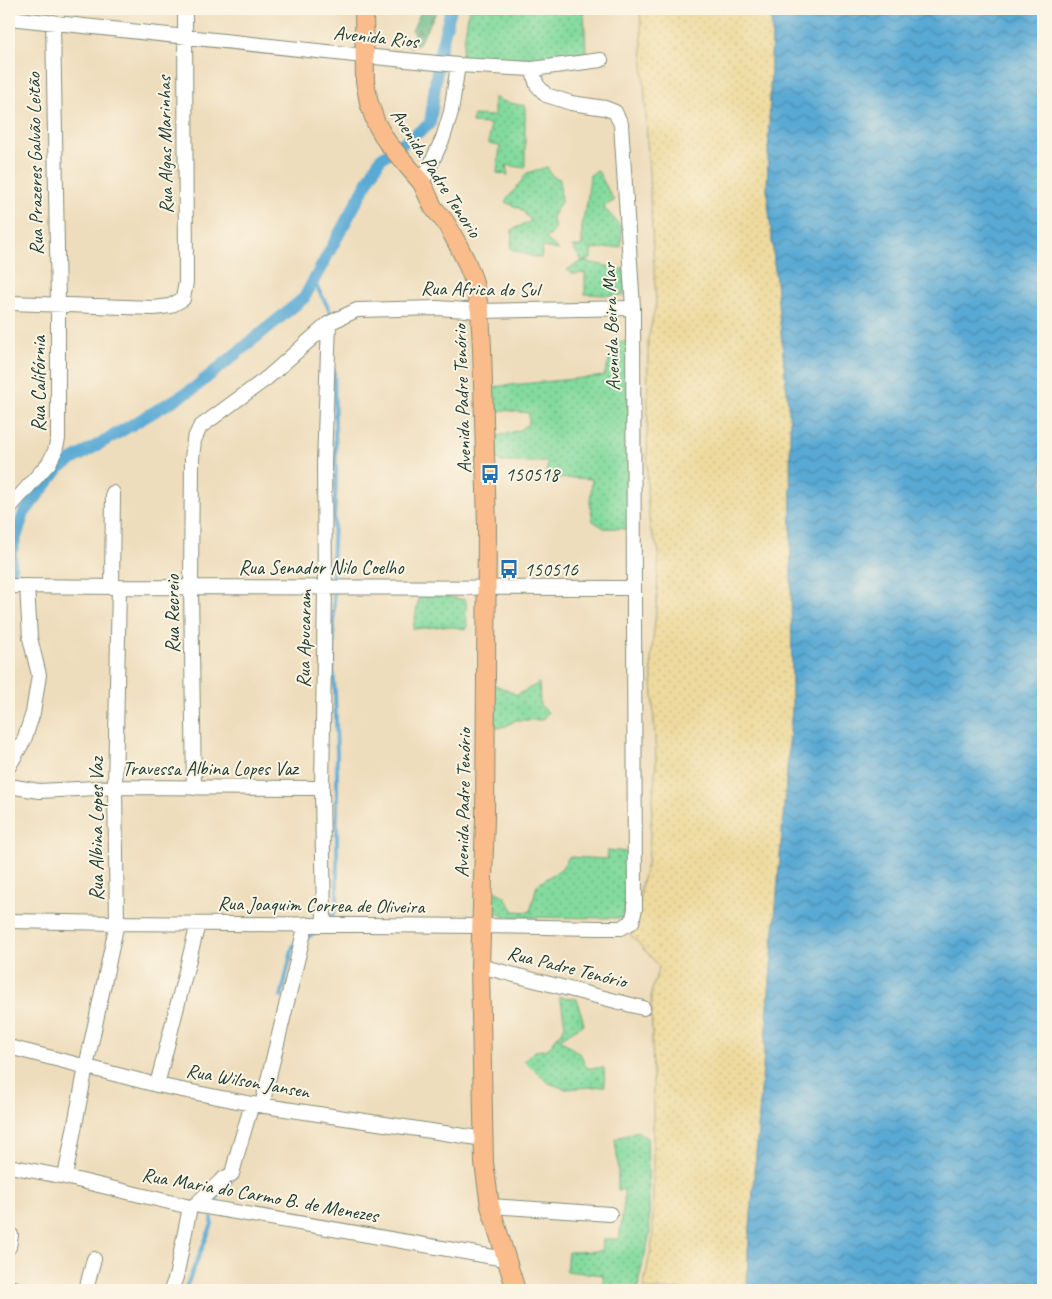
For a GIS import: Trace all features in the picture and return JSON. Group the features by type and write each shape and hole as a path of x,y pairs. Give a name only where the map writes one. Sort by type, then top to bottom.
{"main road":[{"name":"Avenida Padre Tenorio","path":"364,9 365,81 369,103 378,127 387,142 422,183 433,206 446,223 466,261 473,279 480,311"},
{"name":"Avenida Padre Tenório","path":"480,311 487,526 485,819 480,966 484,1163 490,1206 516,1290"}],"street":[{"name":"Rua Algas Marinhas","path":"58,304 154,308 170,306 183,299 186,282 185,9"},
{"name":"Avenida Rios","path":"9,18 454,65 532,69 601,60"},
{"name":"Rua Prazeres Galvão Leitão","path":"53,22 58,304"},
{"path":"422,183 443,138 451,112 454,65"},
{"name":"Avenida Beira Mar","path":"532,69 537,85 546,95 571,103 605,108 615,112 621,124 633,308 635,909 632,922"},
{"path":"9,303 58,304"},
{"name":"Rua Califórnia","path":"9,508 49,463 55,452 58,439 58,304"},
{"name":"Rua Africa do Sul","path":"194,440 200,427 267,378 329,323 357,310 438,308 480,311 633,308"},
{"name":"Rua Apucaram","path":"324,926 322,788 325,587 324,463 329,323"},
{"name":"Rua Recreio","path":"194,440 191,587 194,788"},
{"name":"Rua Albina Lopes Vaz","path":"65,1177 117,923 113,493"},
{"name":"Rua Senador Nilo Coelho","path":"9,586 634,588"},
{"path":"9,766 24,740 33,713 39,675 30,638 27,586"},
{"name":"Travessa Albina Lopes Vaz","path":"9,786 38,791 115,787 322,788"},
{"name":"Rua Joaquim Correa de Oliveira","path":"9,920 117,923 306,924 324,926 621,928 632,922"},
{"path":"157,1085 198,924"},
{"path":"171,1290 176,1277 193,1206 223,1179 232,1174 238,1151 257,1104 306,924"},
{"name":"Rua Padre Tenório","path":"480,966 643,1008"},
{"name":"Rua Wilson Jansen","path":"9,1047 157,1085 257,1104 484,1139"},
{"name":"Rua Maria do Carmo B. de Menezes","path":"9,1166 193,1206 505,1259"},
{"path":"490,1206 610,1214"},
{"path":"86,1290 94,1258"},
{"path":"9,1287 20,1290"}],"green space":[{"path":"422,9 435,9 436,13 418,45 409,47 409,39 415,36 412,31"},
{"path":"469,9 584,9 586,53 511,60 461,60"},
{"path":"494,97 501,101 525,106 525,168 506,165 508,175 497,173 500,146 489,144 490,124 472,123 474,115 494,116"},
{"path":"547,167 552,176 560,179 561,202 552,217 555,227 551,235 545,238 559,250 543,247 541,258 529,256 511,249 512,230 531,221 521,209 505,202 527,173"},
{"path":"598,171 614,201 603,207 622,227 621,247 591,249 591,259 583,261 625,270 624,296 585,294 585,273 573,274 567,270 582,261 572,246 582,246 582,223 587,203 590,175"},
{"path":"615,342 627,342 630,529 604,528 593,521 590,503 592,479 545,479 548,462 500,462 493,454 497,436 520,430 529,423 529,413 503,410 493,414 491,387 604,376"},
{"path":"420,592 466,600 467,629 445,626 413,629"},
{"path":"539,683 540,705 548,712 542,720 516,720 506,726 497,728 492,721 494,684 517,695"},
{"path":"608,850 627,852 624,918 505,917 490,910 488,888 504,896 514,911 530,912 537,885 561,869 569,857 607,859"},
{"path":"559,997 577,999 584,1024 560,1039 581,1055 587,1068 604,1068 605,1086 565,1089 549,1083 524,1061 535,1051 548,1049 565,1026"},
{"path":"637,1131 647,1138 650,1234 639,1278 638,1290 604,1290 603,1275 566,1271 568,1252 602,1251 603,1239 619,1239 624,1189 618,1191 618,1163 615,1139"}],"sand":[{"path":"640,9 770,9 772,30 767,190 790,424 792,708 748,1252 747,1290 643,1290 653,1238 651,993 659,966 630,934 637,920 641,886 648,860 656,762 651,659 659,551 650,529 647,492 648,339 656,304"}],"water":[{"path":"770,9 1043,9 1043,1290 747,1290 748,1252 792,708 790,424 767,190 772,30"}],"waterway":[{"path":"11,576 11,552 24,513 60,467 193,389 304,298 380,159 430,124 439,55 451,9"},
{"path":"313,280 332,318"},
{"path":"329,920 337,903 337,753 333,670 334,601 332,564 336,478 334,370"},
{"path":"306,939 318,930"},
{"path":"281,997 293,946 297,943"},
{"path":"215,1204 216,1199 231,1181"},
{"path":"185,1290 212,1224 212,1218"}],"place":[{"name":"150518","path":"490,474"},
{"name":"150516","path":"509,569"}]}
